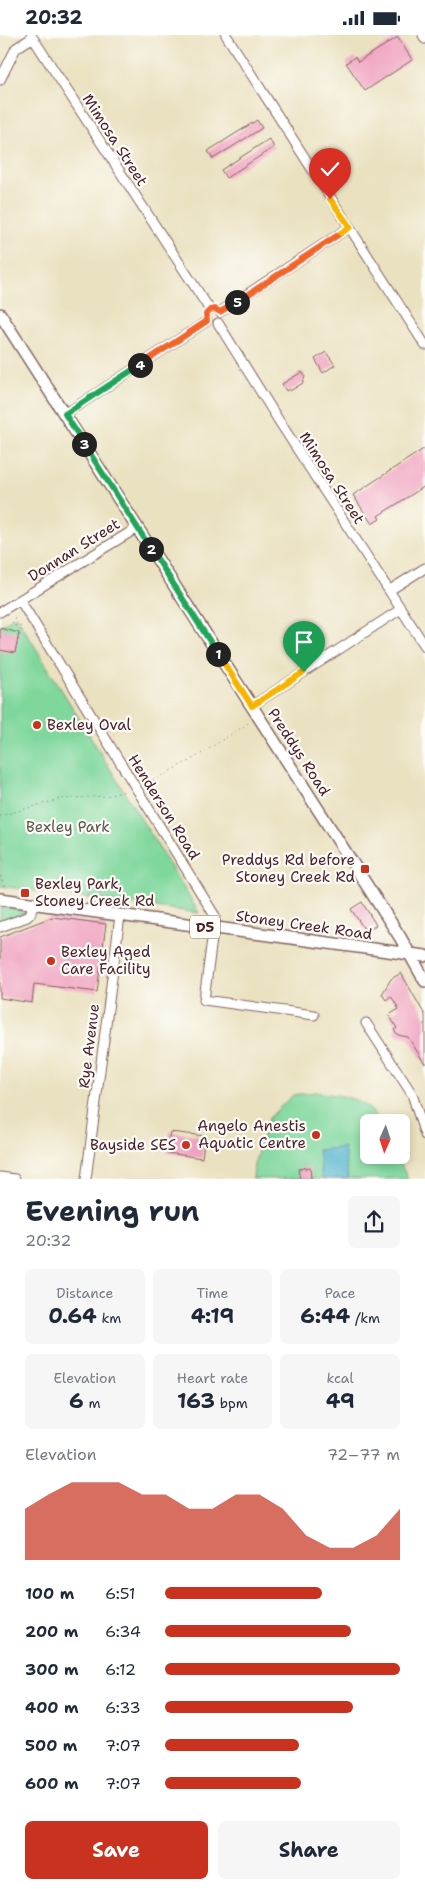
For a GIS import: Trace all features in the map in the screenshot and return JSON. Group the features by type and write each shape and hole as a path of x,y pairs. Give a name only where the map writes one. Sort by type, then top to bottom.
{"main road":[{"name":"Preddys Road","path":"0,314 252,706 425,981"},
{"name":"Stoney Creek Road","path":"0,899 425,956"}],"street":[{"path":"226,35 425,345"},
{"path":"423,35 425,39"},
{"path":"0,80 16,48 32,36"},
{"name":"Mimosa Street","path":"32,36 210,310"},
{"path":"220,312 350,227"},
{"path":"207,321 206,314 210,310 215,309 220,312"},
{"path":"207,321 211,324 218,323 221,320 220,312"},
{"path":"65,414 207,321"},
{"name":"Mimosa Street","path":"218,323 425,647"},
{"name":"Donnan Street","path":"0,612 137,528"},
{"path":"390,590 425,568"},
{"name":"Henderson Road","path":"20,599 215,915 214,928"},
{"path":"252,706 401,609"},
{"path":"0,927 28,917 31,913 32,904"},
{"name":"Rye Avenue","path":"86,1179 120,915"},
{"path":"214,928 204,1000 314,1015"},
{"path":"366,1023 412,1093 425,1135"},
{"path":"0,1177 15,1179"}],"path":[{"path":"16,650 22,627 12,625 17,614"},
{"path":"148,784 196,757 249,723"},
{"path":"0,816 60,799 106,796 128,791"},
{"path":"0,876 5,887"},
{"path":"382,939 386,937"},
{"path":"300,1170 313,1168"}],"green space":[{"name":"Bexley Park","path":"16,616 199,913 0,886 0,626"},
{"path":"0,907 22,910 24,913 0,923"},
{"name":"Angelo Anestis Aquatic Centre","path":"315,1092 343,1096 360,1102 367,1107 375,1114 360,1114 360,1164 400,1164 408,1179 253,1179 254,1164 269,1118 293,1095"}],"water":[{"path":"344,1147 348,1179 322,1179 318,1150"}],"building":[{"path":"398,37 412,60 365,91 346,63 355,57 358,62"},
{"path":"257,120 262,128 213,159 208,151"},
{"path":"269,139 274,147 226,178 221,170"},
{"path":"326,352 335,365 323,373 315,359"},
{"path":"302,372 305,376 303,383 290,391 289,389 286,391 282,384"},
{"path":"425,448 425,486 378,516 380,519 372,524 353,495"},
{"path":"0,628 19,633 15,653 0,650"},
{"path":"362,902 376,925 366,932 351,909"},
{"name":"Bexley Aged Care Facility","path":"52,917 106,924 97,992 34,984 32,1003 0,998 0,937"},
{"path":"401,973 425,1015 425,1064 408,1037 398,1035 394,1030 397,1028 389,1015 399,1009 391,996 386,1000 382,994 391,979"},
{"name":"Bayside SES","path":"170,1132 205,1136 202,1158 167,1153"},
{"path":"310,1167 311,1179 300,1179 298,1169"}],"place":[{"name":"Bexley Oval","path":"37,725"},
{"name":"Preddys Rd before Stoney Creek Rd","path":"365,869"},
{"name":"Bexley Park, Stoney Creek Rd","path":"25,893"},
{"name":"Bexley Aged Care Facility","path":"51,961"},
{"name":"Angelo Anestis Aquatic Centre","path":"316,1135"},
{"name":"Bayside SES","path":"186,1145"}],"route":[{"path":"304,672 252,706 65,414 207,321 206,314 210,310 223,311 350,227 330,199"}]}
